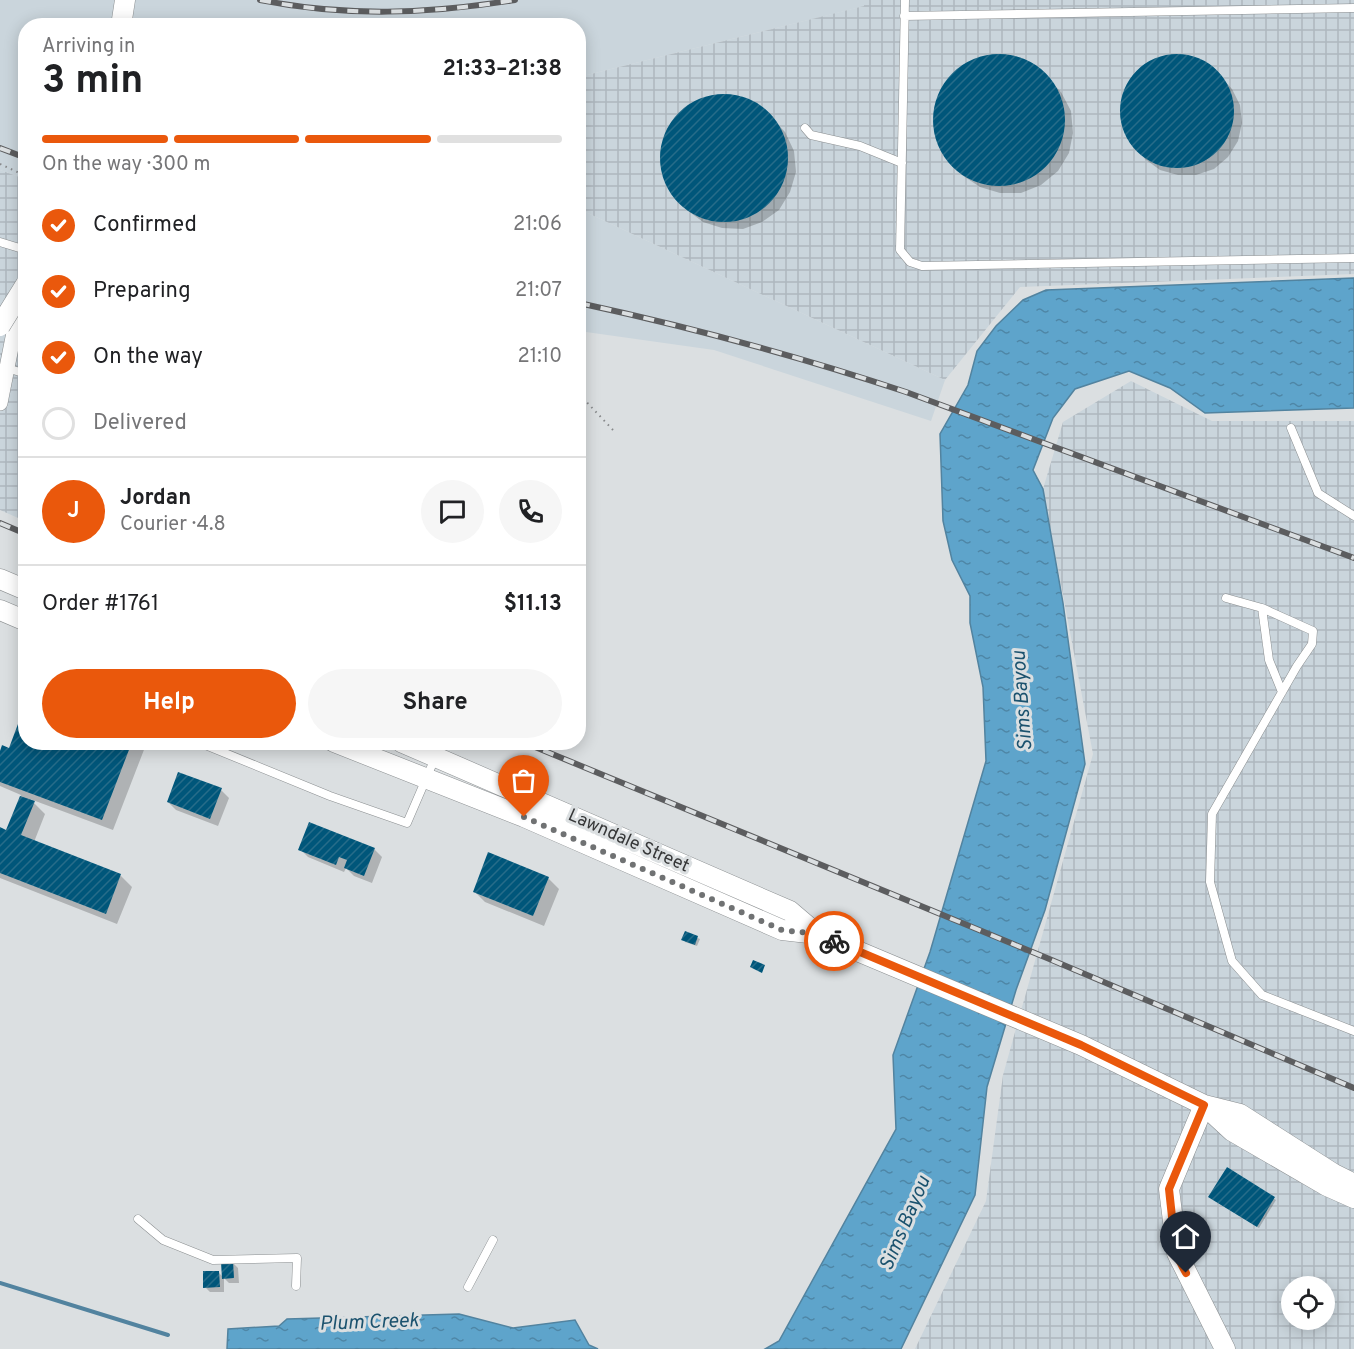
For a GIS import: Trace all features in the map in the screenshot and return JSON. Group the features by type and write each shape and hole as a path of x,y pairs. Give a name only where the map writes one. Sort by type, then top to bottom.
{"main road":[{"path":"122,18 125,0"},
{"path":"0,326 18,297"},
{"path":"0,579 18,587"},
{"path":"0,610 18,618"},
{"name":"Lawndale Street","path":"354,750 524,817 782,930 817,934 840,943 1081,1045 1204,1105 1240,1114 1334,1174 1354,1184"},
{"name":"Lawndale Street","path":"420,750 790,911 817,934"},
{"path":"1204,1105 1169,1189 1176,1254 1225,1349"},
{"name":"Lawndale Street","path":"1204,1105 1232,1131 1328,1186 1354,1198"}],"street":[{"path":"0,403 7,368 5,349 18,304"}],"lane":[{"path":"905,0 900,250 910,262 922,266 1354,258"},
{"path":"904,16 1354,8"},
{"path":"805,128 811,135 860,146 902,163"},
{"path":"0,242 18,248"},
{"path":"7,368 18,371"},
{"path":"1292,428 1318,493 1354,516"},
{"path":"1226,598 1262,608 1313,631 1312,644 1212,814 1210,882 1232,961 1262,995 1354,1031"},
{"path":"1262,608 1269,660 1282,692"},
{"path":"218,750 330,796 407,823 436,757"},
{"path":"138,1219 163,1240 213,1260 297,1258 296,1286"},
{"path":"468,1287 493,1240"}],"path":[{"path":"0,164 18,172"},
{"path":"586,401 613,430"}],"shaded area":[{"path":"0,0 864,0 865,6 586,75 586,18 18,18 18,176 0,170"},
{"path":"864,0 1354,0 1354,274 1020,287 945,380 586,212 586,75 864,6"},
{"path":"0,170 18,176 18,518 0,510"},
{"path":"586,212 945,380 931,421 714,350 586,332"},
{"path":"1131,381 1212,421 1354,421 1354,1349 915,1349 986,1201 1003,1075 1093,754 1043,489 1063,422"}],"water":[{"name":"Sims Bayou","path":"1354,278 1354,408 1205,413 1170,388 1129,371 1075,389 1053,418 1033,470 1043,489 1063,603 1085,764 1045,910 1016,990 987,1087 975,1195 901,1349 765,1349 779,1341 896,1129 893,1055 930,952 986,761 983,687 970,623 970,596 952,560 943,521 940,434 968,385 977,351 996,326 1023,300 1046,290"},
{"path":"459,1314 513,1328 575,1320 589,1345 598,1349 227,1349 228,1329 279,1326 287,1319"}],"building":[{"path":"999,54 1024,59 1045,74 1060,95 1065,120 1060,145 1045,166 1024,181 999,186 974,181 953,166 938,145 933,120 938,95 953,74 974,59"},
{"path":"1177,54 1199,58 1217,71 1230,89 1234,111 1230,133 1217,151 1199,164 1177,168 1155,164 1137,151 1124,133 1120,111 1124,89 1137,71 1155,58"},
{"path":"724,94 748,99 769,113 783,134 788,158 783,182 769,203 748,217 724,222 700,217 679,203 665,182 660,158 665,134 679,113 700,99"},
{"path":"18,724 18,750 129,750 102,820 0,782 0,751 2,745 9,748"},
{"path":"178,772 222,788 210,819 167,802"},
{"path":"20,796 35,801 21,835 121,874 106,914 0,873 0,827 6,830"},
{"path":"309,822 375,848 364,876 344,868 347,860 339,857 336,865 298,850"},
{"path":"488,852 549,877 533,916 473,892"},
{"path":"685,931 698,936 695,945 681,940"},
{"path":"753,960 765,965 762,973 750,967"},
{"path":"1227,1167 1275,1197 1257,1227 1208,1197"},
{"path":"233,1261 234,1278 222,1279 221,1262"},
{"path":"203,1271 219,1271 220,1287 203,1288"}],"waterway":[{"name":"Plum Creek","path":"0,1283 168,1335"}],"railway":[{"path":"260,0 324,9 388,12 483,5 515,0"},
{"path":"0,148 18,155"},
{"path":"586,305 744,343 906,392 1354,558"},
{"path":"0,523 18,531"},
{"path":"542,750 1047,958 1354,1088"}],"way so far":[{"path":"524,817 782,930 817,934 834,941"}],"route":[{"path":"834,941 1081,1045 1204,1105 1169,1189 1176,1254 1186,1273"}]}
